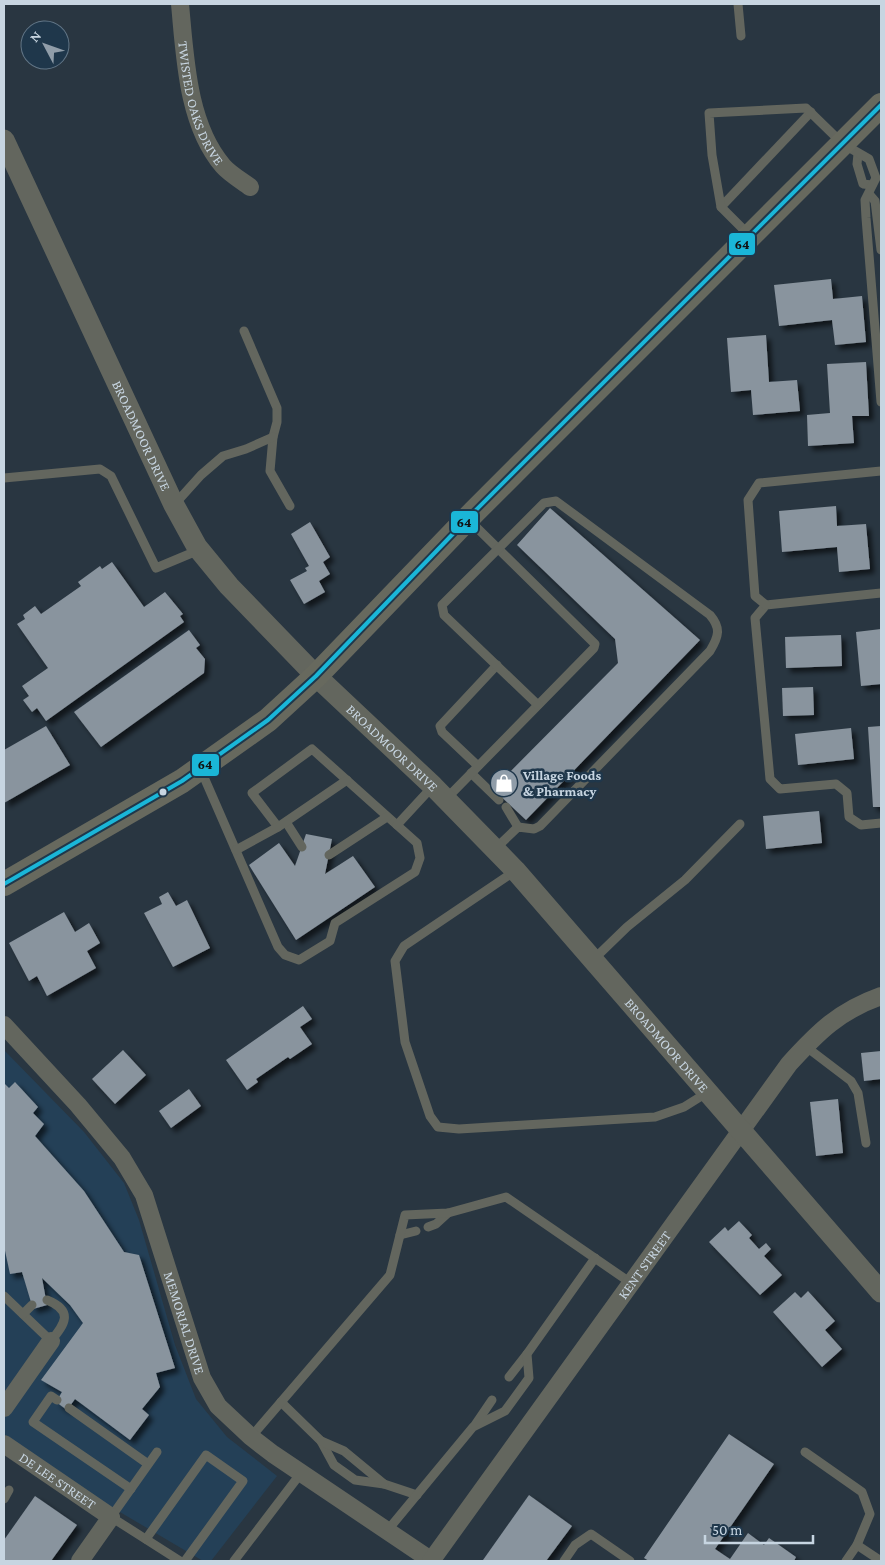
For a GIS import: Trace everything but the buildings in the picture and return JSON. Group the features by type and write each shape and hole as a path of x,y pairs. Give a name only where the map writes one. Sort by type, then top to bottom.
{"main road":[{"path":"4,884 200,768 268,720 316,676 468,519 750,236 850,149 881,105"}],"street":[{"name":"TWISTED OAKS DRIVE","path":"180,4 187,74 206,142 224,167 250,187"},
{"name":"BROADMOOR DRIVE","path":"4,140 174,505 199,550 229,586 316,676 440,792 494,850 516,870 881,1292"},
{"name":"KENT STREET","path":"432,1561 789,1064 805,1046 835,1019 849,1009 881,996"},
{"name":"MEMORIAL DRIVE","path":"4,1025 78,1104 122,1158 144,1195 202,1378 218,1406 251,1437 432,1561"},
{"path":"4,1408 51,1341"},
{"name":"DE LEE STREET","path":"4,1444 111,1517"},
{"path":"80,1561 111,1517"}],"lane":[{"path":"738,4 742,36"},
{"path":"750,236 721,207 712,155 709,113 806,108 850,149 869,159 876,178 865,200 881,402"},
{"path":"721,207 811,112"},
{"path":"850,149 864,184 870,190 875,201 881,250"},
{"path":"244,331 276,408 277,422 273,437 270,471 290,506"},
{"path":"174,505 200,475 223,456 246,449 273,437"},
{"path":"4,478 100,469 106,471 111,476 156,568 199,550"},
{"path":"766,605 755,596 748,500 759,482 881,470"},
{"path":"497,666 440,726 442,732 503,804 518,827 534,829 540,826 710,651 719,631 717,624 710,615 556,501 544,503 442,605 442,611 538,704"},
{"path":"397,825 474,769 594,648 594,644 468,519"},
{"path":"881,593 766,605 755,618 770,779 780,789 836,784 847,793 849,817 861,824 881,823"},
{"path":"200,768 278,947 285,955 300,960 330,940 335,923 416,872 420,858 417,844 312,749 252,793 302,847"},
{"path":"236,850 282,824 347,780"},
{"path":"329,855 387,817"},
{"path":"594,958 685,880 740,824"},
{"path":"494,850 518,827"},
{"path":"516,870 404,946 396,961 405,1042 430,1116 438,1128 459,1129 655,1117 684,1107 708,1092"},
{"path":"805,1046 851,1081 858,1093 866,1143"},
{"path":"251,1437 390,1274 405,1215 448,1213 506,1197 631,1283"},
{"path":"428,1227 436,1224 448,1213"},
{"path":"400,1234 416,1232"},
{"path":"509,1377 595,1258"},
{"path":"4,1295 51,1341 64,1324 65,1317 62,1310 47,1300"},
{"path":"23,1314 32,1305"},
{"path":"473,1427 505,1411 529,1378 527,1354"},
{"path":"57,1400 51,1396 33,1422 131,1489"},
{"path":"387,1531 473,1427 492,1400"},
{"path":"281,1402 321,1441 334,1465 356,1480 384,1484 417,1496"},
{"path":"69,1408 148,1464"},
{"path":"321,1441 344,1451 384,1484"},
{"path":"157,1452 111,1517 180,1561"},
{"path":"805,1452 862,1492 870,1514 857,1545 846,1561"},
{"path":"146,1539 206,1455 243,1481 185,1561"},
{"path":"234,1561 301,1473"},
{"path":"4,1499 10,1490"},
{"path":"564,1561 575,1545 591,1534 630,1561"},
{"path":"857,1545 881,1560"}],"shaded area":[{"path":"4,1050 84,1132 124,1183 139,1220 175,1345 196,1399 227,1437 277,1476 211,1561 203,1561 108,1505 4,1434"}],"transit line":[{"name":"64","path":"4,884 182,781 268,720 316,676 474,512 881,105"}],"place":[{"name":"Village Foods & Pharmacy","path":"504,783"}]}
